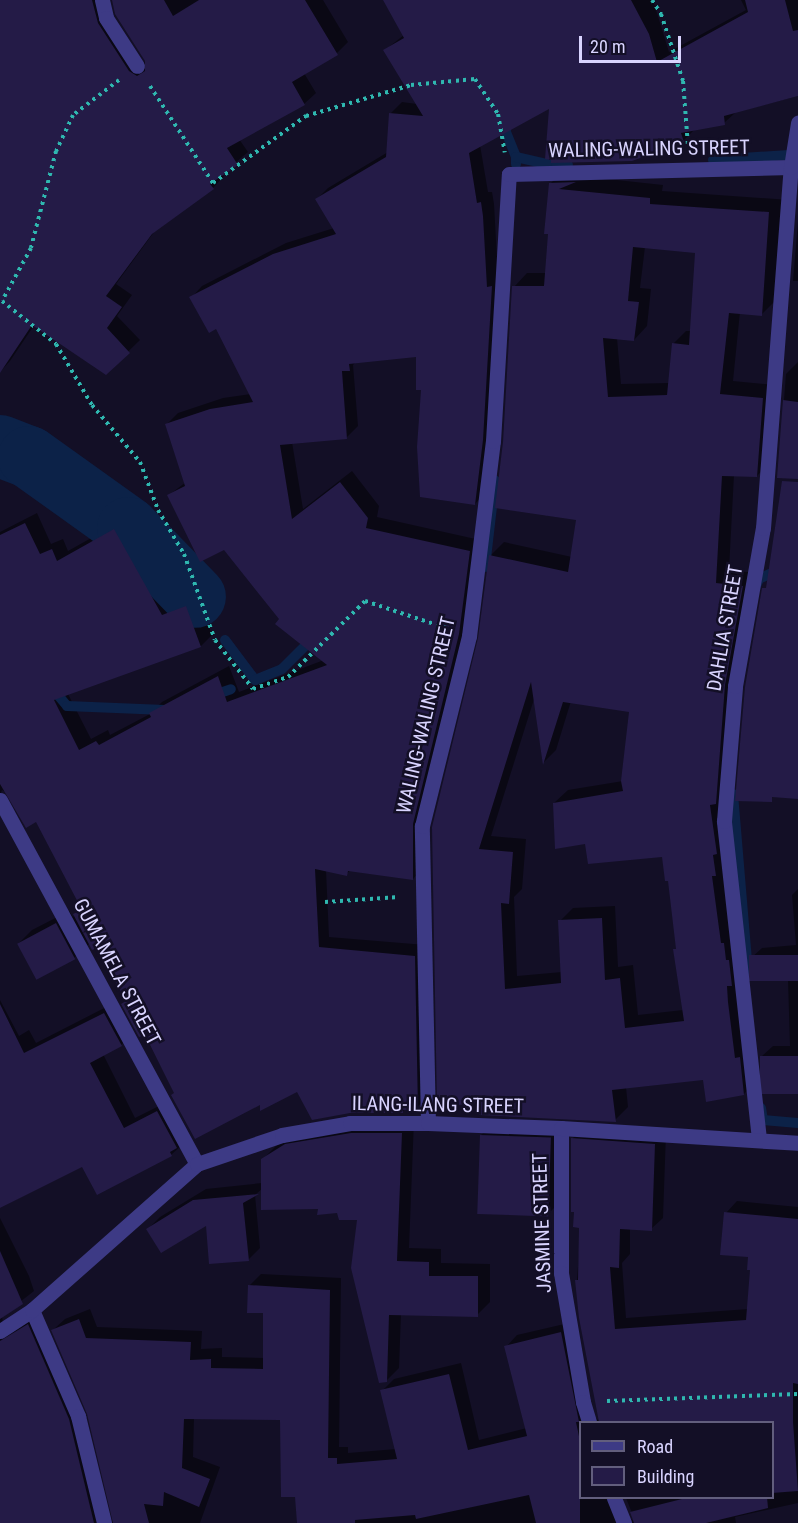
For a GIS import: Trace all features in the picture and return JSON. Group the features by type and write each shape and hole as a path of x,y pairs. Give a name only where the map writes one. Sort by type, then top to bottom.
{"street":[{"path":"102,0 106,18 137,66"},
{"name":"DAHLIA STREET","path":"759,1139 724,821 735,686 764,528 791,167 798,123"},
{"name":"WALING-WALING STREET","path":"428,1124 422,826 470,636 493,441 509,174 791,167"},
{"name":"GUMAMELA STREET","path":"0,800 197,1164"},
{"name":"ILANG-ILANG STREET","path":"0,1331 32,1310 197,1164 282,1135 350,1123 428,1124 561,1128 798,1143"},
{"name":"JASMINE STREET","path":"561,1128 561,1273 582,1402 589,1421"},
{"path":"32,1310 78,1416 104,1523"},
{"path":"615,1499 624,1523"}],"path":[{"path":"652,0 661,14 683,81 690,168"},
{"path":"470,636 365,601 288,677 253,689 215,640 184,554 158,510 140,462 92,405 56,344 2,301 31,248 56,151 73,115 137,66 213,183 306,116 411,85 475,79 498,114 509,174"},
{"path":"325,902 423,896"},
{"path":"582,1402 798,1394"}],"building":[{"path":"0,0 92,0 98,23 129,71 137,76 145,71 145,61 115,14 112,0 164,0 173,16 199,0 305,0 338,55 292,82 305,105 227,148 238,165 210,184 214,189 152,234 106,296 122,307 107,328 130,353 106,375 32,325 0,373"},
{"path":"383,0 631,0 649,34 657,62 748,12 745,0 785,0 793,31 798,30 798,96 724,116 725,125 681,133 684,142 632,161 551,163 551,160 545,159 549,109 469,153 477,203 481,202 483,216 487,287 492,286 483,440 475,505 420,497 417,447 421,390 416,390 416,357 349,364 350,371 342,371 347,439 280,445 292,519 340,482 368,518 366,528 470,551 459,634 413,824 413,880 348,871 347,876 315,869 319,947 415,956 418,1109 403,1110 403,1113 350,1113 312,1120 297,1092 260,1111 260,1105 195,1139 171,1095 174,1093 145,1035 139,1037 121,1004 126,1001 97,948 92,950 73,914 82,910 36,822 26,828 0,784 0,535 25,523 40,554 52,549 57,561 114,529 162,615 186,606 201,647 54,700 79,750 96,741 99,745 151,717 149,713 218,676 227,702 327,665 275,624 279,619 224,550 200,562 167,495 185,486 165,424 210,409 253,402 216,329 209,333 189,297 273,254 336,234 315,199 386,157 389,113 423,116 383,50 404,38"},
{"path":"576,182 559,189 650,198 650,204 769,212 762,316 729,313 720,394 763,398 757,477 722,476 716,583 743,586 725,685 716,804 710,805 717,854 713,855 716,876 712,876 721,943 724,943 726,960 729,960 732,986 727,986 728,1002 735,1058 740,1057 744,1095 706,1102 703,1080 612,1090 616,1122 479,1115 479,1103 437,1107 432,827 478,638 489,555 568,572 576,520 495,508 503,442 512,286 544,286 548,234 544,234 549,183","holes":["633,247 695,253 689,345 672,343 667,395 608,397 603,338 634,341 639,302 628,301","531,682 543,765 563,702 629,712 621,781 623,791 553,803 555,849 585,844 588,864 662,857 665,881 668,881 676,949 673,949 684,1021 625,1028 620,978 605,980 602,918 558,920 561,983 505,989 501,903 509,904 513,852 479,849"]},
{"path":"783,400 798,402 798,479 777,478"},
{"path":"782,481 798,482 798,799 772,797 772,802 735,801 745,687 762,588 766,588"},
{"path":"56,923 75,959 36,980 17,944"},
{"path":"749,955 798,955 798,981 749,981"},
{"path":"0,1004 24,1053 104,1013 122,1046 90,1063 124,1128 157,1111 177,1148 170,1152 172,1156 97,1195 82,1167 0,1208"},
{"path":"760,1056 798,1056 798,1094 760,1094"},
{"path":"351,1133 402,1133 397,1261 429,1262 429,1276 478,1276 478,1317 389,1315 387,1382 379,1383 351,1268 357,1220 339,1220 337,1213 317,1215 318,1209 261,1210 261,1159 285,1144"},
{"path":"480,1135 551,1137 548,1216 477,1214"},
{"path":"571,1138 655,1144 652,1231 620,1229 619,1268 610,1267 615,1329 746,1320 750,1270 747,1270 748,1257 720,1255 724,1212 798,1219 798,1384 793,1383 793,1422 798,1491 774,1493 774,1421 599,1421 579,1318 575,1280 578,1280 579,1228 573,1227 574,1212 571,1212"},
{"path":"259,1194 243,1203 249,1261 209,1264 206,1226 161,1253 146,1229 193,1200"},
{"path":"0,1251 23,1304 0,1319"},
{"path":"248,1285 330,1290 328,1458 337,1458 337,1464 397,1459 380,1390 449,1374 468,1450 527,1436 504,1346 561,1332 579,1422 576,1422 579,1436 580,1523 536,1523 529,1495 416,1519 415,1515 355,1520 355,1523 297,1523 295,1497 281,1497 280,1420 184,1419 182,1468 210,1479 199,1507 164,1492 163,1506 144,1504 149,1523 113,1523 87,1414 51,1330 79,1319 86,1338 191,1342 190,1360 211,1359 211,1368 263,1369 263,1313 247,1313"},
{"path":"28,1324 69,1419 94,1523 0,1523 0,1341"},
{"path":"682,1499 767,1499 768,1508 706,1523 634,1523 630,1512"}],"waterway":[{"path":"506,120 506,132 516,157"},
{"path":"713,160 789,155"},
{"path":"516,164 516,157 556,166 568,165"},
{"path":"0,446 29,457 128,528 195,597"},
{"path":"485,567 495,481"},
{"path":"755,588 759,579 772,573 792,572 798,567"},
{"path":"225,640 255,680 282,669 314,637"},
{"path":"52,688 67,706 165,710"},
{"path":"211,696 231,689"},
{"path":"733,794 748,973"},
{"path":"761,1108 763,1120 798,1123"}]}
